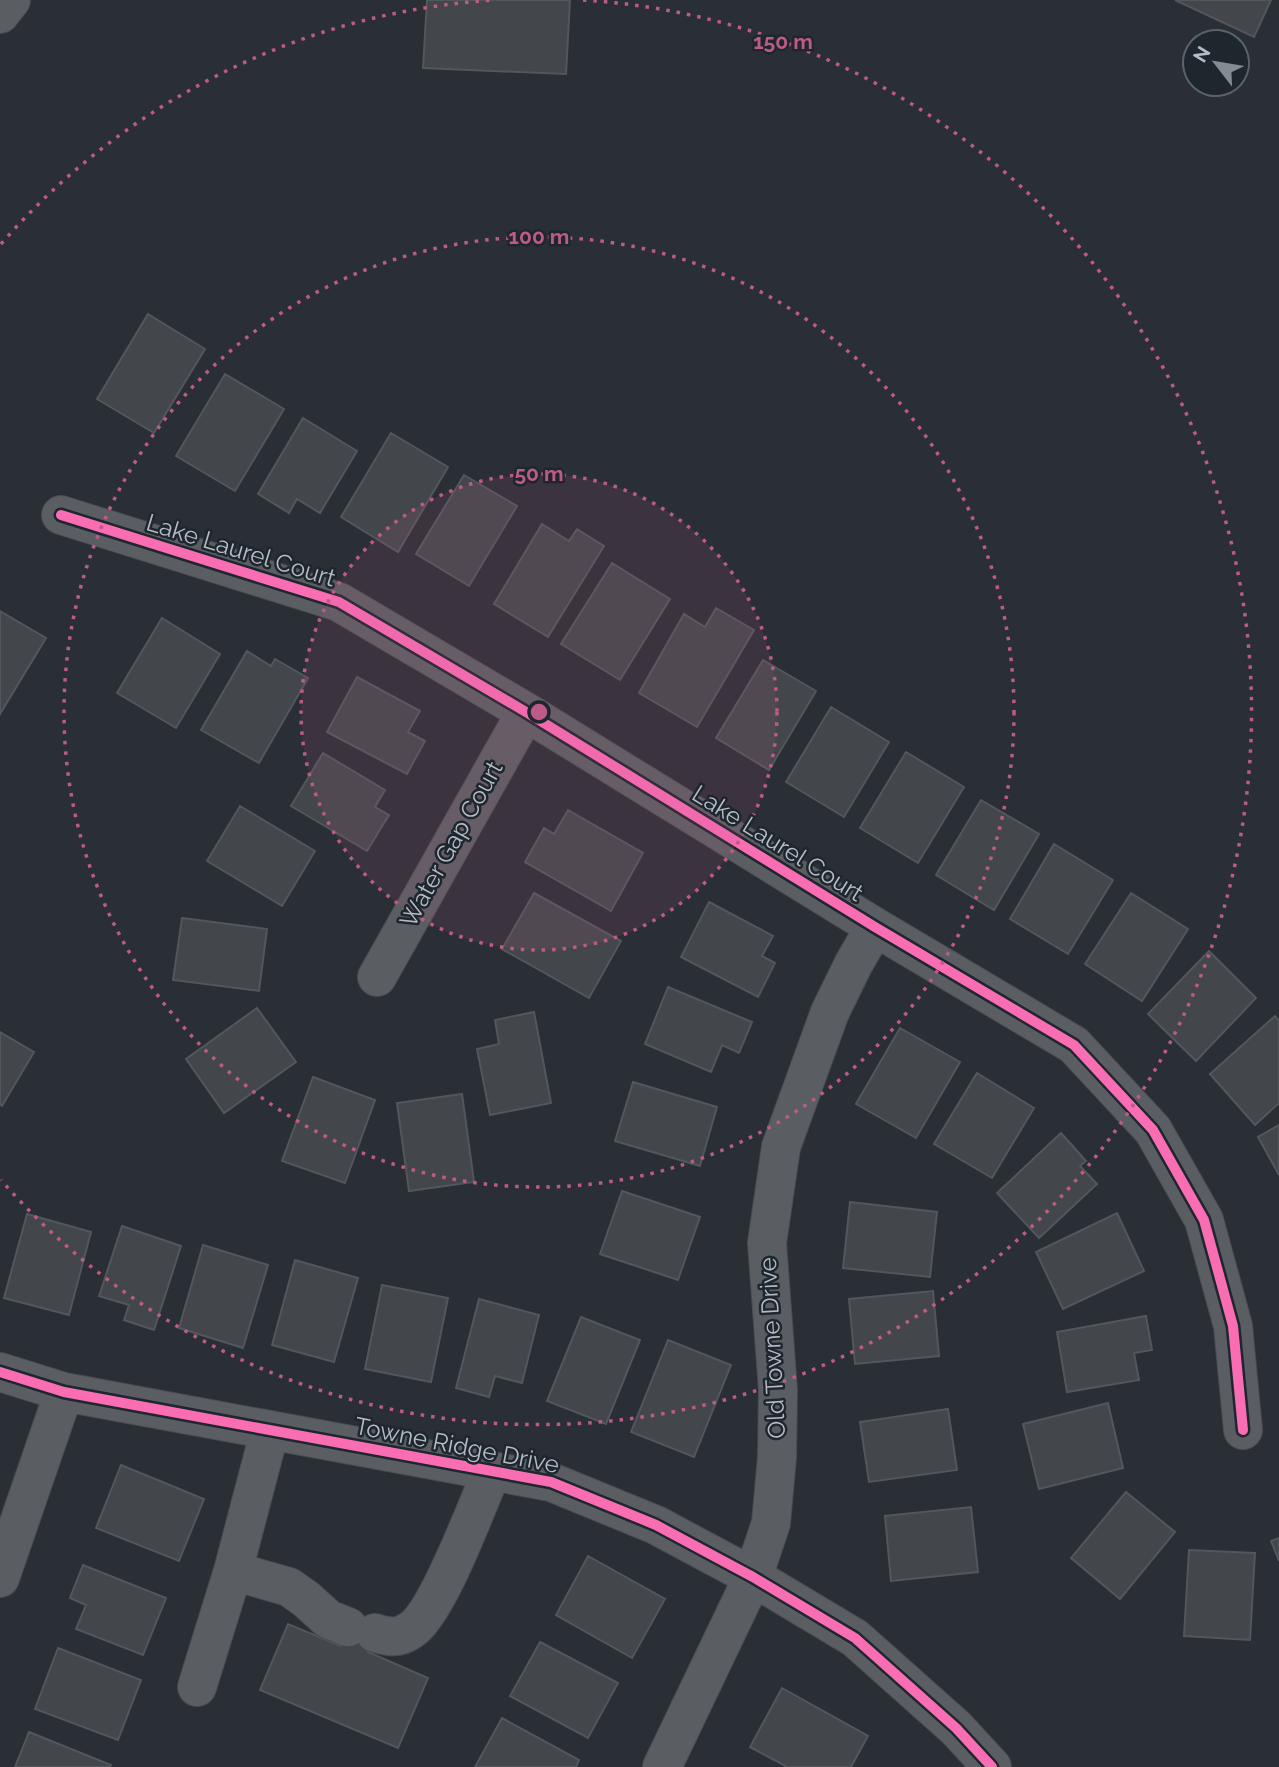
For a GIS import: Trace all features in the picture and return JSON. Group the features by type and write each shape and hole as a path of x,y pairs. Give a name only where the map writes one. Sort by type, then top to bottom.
{"street":[{"path":"0,14 11,0"},
{"name":"Lake Laurel Court","path":"61,516 339,602 526,712 875,927 1074,1045 1153,1130 1204,1220 1233,1326 1243,1430"},
{"name":"Water Gap Court","path":"377,977 526,712"},
{"name":"Old Towne Drive","path":"663,1767 753,1577 771,1523 777,1457 778,1390 767,1243 780,1147 830,1012 875,927"},
{"name":"Towne Ridge Drive","path":"0,1372 64,1392 551,1482 656,1525 753,1577 855,1638 956,1728 992,1767"},
{"path":"0,1578 64,1392"},
{"path":"197,1687 233,1571 270,1430"},
{"path":"233,1571 289,1587 328,1619 393,1638 412,1630 433,1605 492,1471"}],"building":[{"path":"427,0 570,0 566,74 423,68"},
{"path":"1175,0 1271,0 1254,37 1251,36 1251,28 1235,28"},
{"path":"148,314 205,349 154,433 97,399"},
{"path":"225,374 284,409 235,491 176,456"},
{"path":"303,418 357,451 320,513 297,499 289,513 258,494"},
{"path":"391,433 448,467 398,552 341,517"},
{"path":"464,475 517,506 469,586 416,554"},
{"path":"542,524 569,541 577,529 604,546 548,637 494,604"},
{"path":"612,563 670,599 620,680 561,644"},
{"path":"716,608 754,630 697,727 639,693 684,614 705,627"},
{"path":"0,611 46,638 0,714"},
{"path":"162,618 220,654 176,728 117,693"},
{"path":"247,651 271,666 275,659 308,678 259,763 201,730"},
{"path":"763,660 816,691 769,770 716,738"},
{"path":"357,677 420,711 408,732 425,741 407,774 327,732"},
{"path":"831,707 889,742 844,817 786,782"},
{"path":"906,752 964,787 918,863 860,828"},
{"path":"323,753 385,790 375,807 389,815 367,851 291,806"},
{"path":"981,800 1039,834 994,910 936,875"},
{"path":"240,806 315,851 282,906 207,861"},
{"path":"568,810 643,853 611,911 525,862 544,828 554,834"},
{"path":"1054,844 1113,880 1068,954 1010,919"},
{"path":"534,893 621,941 589,998 502,949"},
{"path":"1131,893 1188,929 1142,1001 1085,964"},
{"path":"709,902 773,936 762,956 775,963 758,997 681,957"},
{"path":"182,918 267,929 259,991 173,980"},
{"path":"1209,951 1256,998 1196,1061 1148,1014"},
{"path":"668,987 752,1022 739,1053 722,1045 711,1072 645,1044"},
{"path":"257,1008 296,1062 224,1113 186,1059"},
{"path":"534,1012 551,1103 490,1115 477,1049 499,1044 495,1020"},
{"path":"1275,1016 1279,1021 1279,1103 1255,1125 1210,1074"},
{"path":"900,1028 960,1062 916,1138 856,1104"},
{"path":"0,1032 34,1052 2,1106 0,1104"},
{"path":"977,1073 1034,1108 992,1178 934,1144"},
{"path":"313,1077 375,1100 345,1183 282,1161"},
{"path":"633,1082 717,1107 700,1166 615,1141"},
{"path":"462,1094 474,1182 409,1191 397,1103"},
{"path":"1279,1125 1279,1175 1258,1137"},
{"path":"1061,1133 1086,1161 1080,1166 1097,1184 1039,1238 997,1193"},
{"path":"622,1191 700,1217 678,1280 600,1254"},
{"path":"850,1202 937,1212 930,1277 843,1268"},
{"path":"1117,1213 1144,1271 1063,1309 1036,1252"},
{"path":"27,1214 91,1232 69,1315 4,1298"},
{"path":"122,1226 181,1246 154,1330 124,1320 129,1305 99,1296"},
{"path":"203,1245 268,1265 243,1348 179,1328"},
{"path":"295,1260 358,1278 334,1362 272,1345"},
{"path":"382,1285 448,1298 431,1382 365,1369"},
{"path":"933,1291 939,1356 855,1364 849,1299"},
{"path":"479,1299 539,1315 522,1383 495,1376 489,1397 456,1388"},
{"path":"1146,1316 1152,1350 1134,1353 1139,1380 1067,1392 1057,1332"},
{"path":"581,1317 640,1340 606,1424 547,1401"},
{"path":"668,1340 731,1365 694,1457 631,1432"},
{"path":"1108,1403 1123,1468 1039,1489 1023,1424"},
{"path":"948,1409 957,1470 869,1482 860,1422"},
{"path":"121,1465 204,1499 179,1561 96,1528"},
{"path":"1126,1492 1175,1532 1120,1599 1071,1558"},
{"path":"971,1507 978,1572 891,1581 885,1516"},
{"path":"1279,1538 1279,1561 1271,1541"},
{"path":"1189,1550 1255,1553 1250,1640 1184,1636"},
{"path":"588,1556 665,1599 632,1658 556,1615"},
{"path":"83,1565 166,1598 143,1655 76,1629 86,1605 70,1598"},
{"path":"354,1615 379,1625 368,1652 428,1678 398,1748 260,1690 288,1624 341,1646"},
{"path":"540,1642 618,1683 588,1738 510,1696"},
{"path":"58,1648 141,1680 118,1740 35,1709"},
{"path":"782,1688 868,1736 851,1767 787,1767 750,1747"},
{"path":"502,1718 579,1760 576,1767 475,1767"},
{"path":"29,1732 111,1765 15,1767"}],"cycle path":[{"path":"61,515 339,602 526,712 875,927 1074,1045 1153,1130 1204,1220 1233,1326 1243,1430"},
{"path":"0,1372 64,1392 551,1482 656,1525 753,1577 855,1638 956,1728 992,1767"}]}
